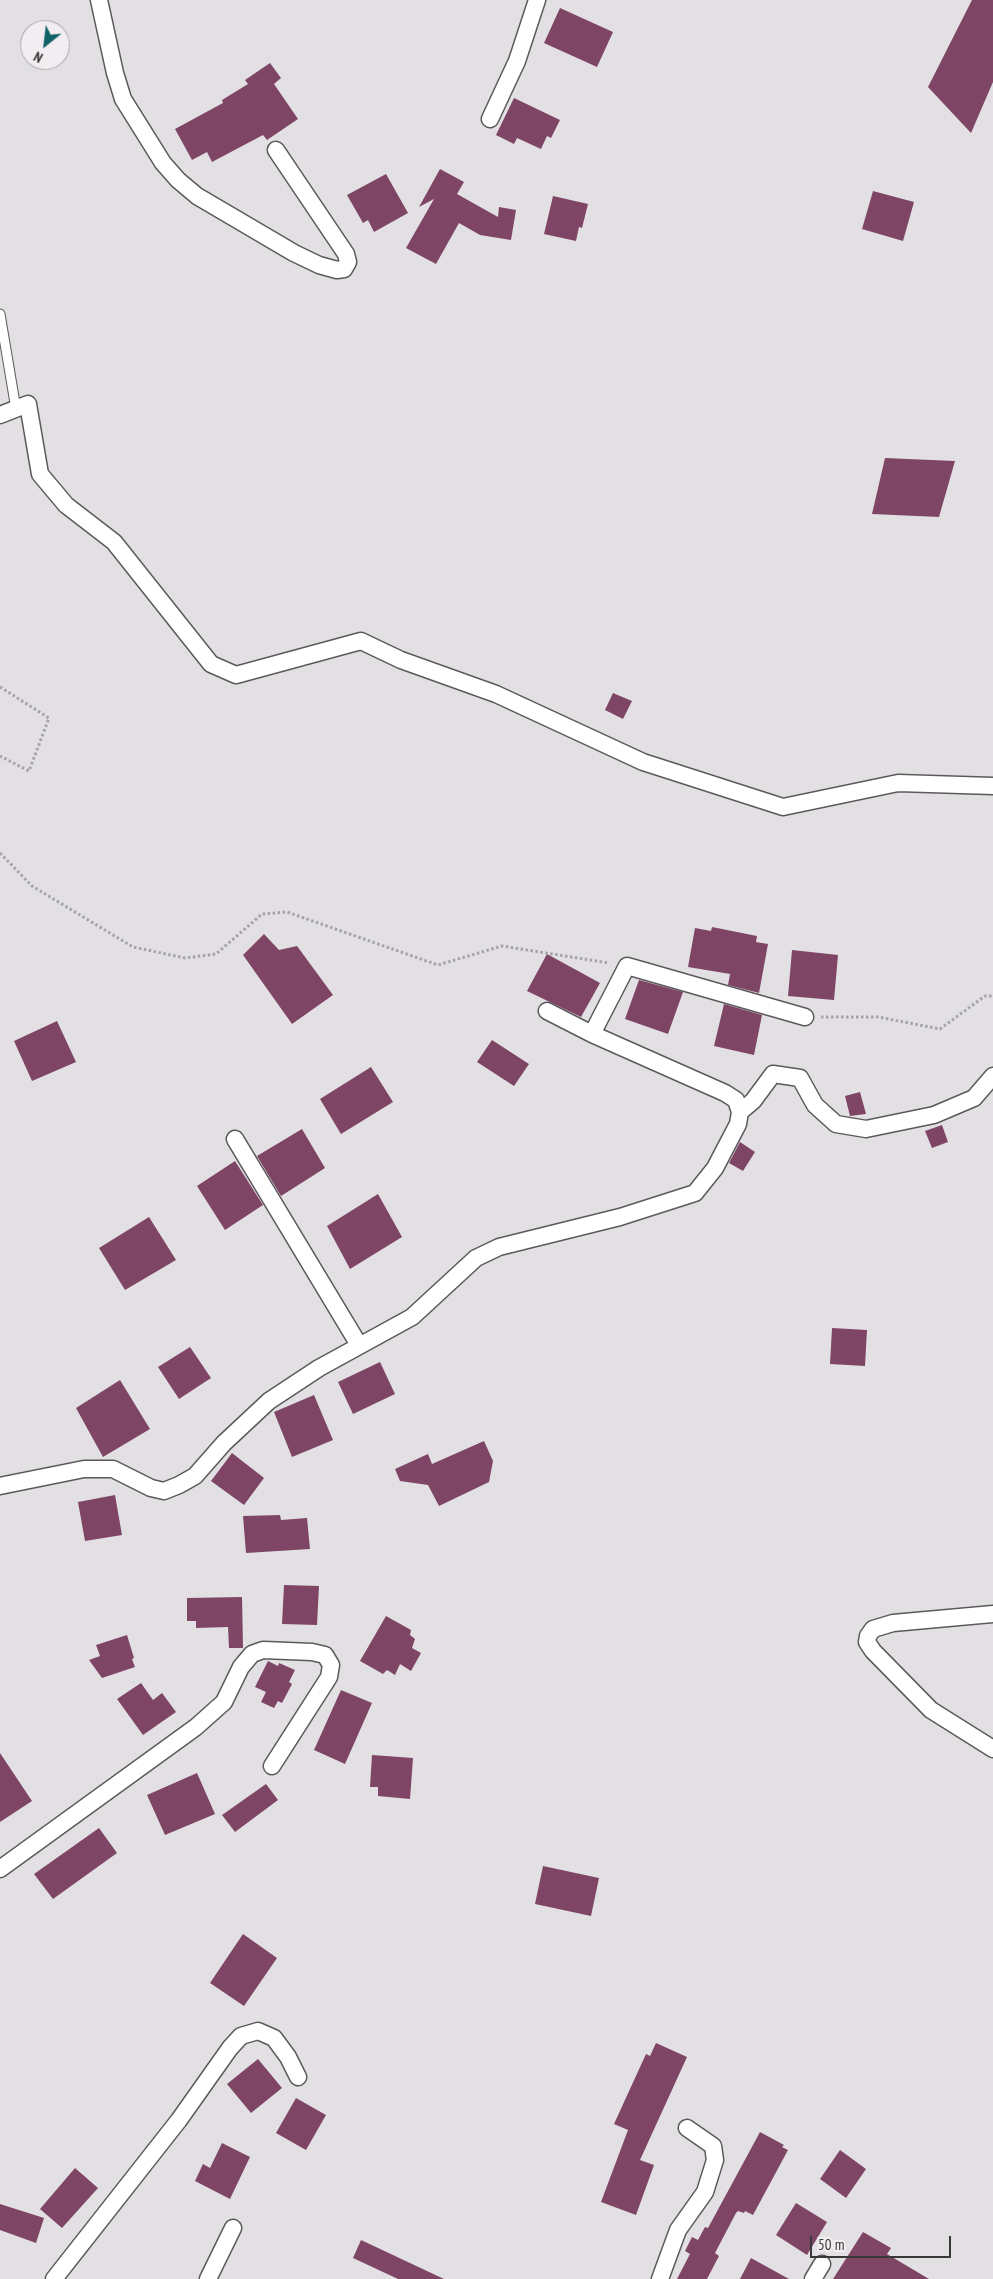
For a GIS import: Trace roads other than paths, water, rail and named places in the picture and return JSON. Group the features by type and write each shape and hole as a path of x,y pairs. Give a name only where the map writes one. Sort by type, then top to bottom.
{"street":[{"path":"99,0 118,85 124,99 163,163 178,180 197,196 294,252 319,265 336,270 344,268 348,262 346,254 276,150"},
{"path":"490,119 517,62 537,0"},
{"path":"0,415 28,404 40,474 66,506 114,542 211,664 236,675 361,641 401,660 496,694 643,762 783,807 898,784 993,786"},
{"path":"592,1034 627,966 805,1017"},
{"path":"0,1486 84,1469 113,1469 151,1488 164,1491 179,1486 195,1476 224,1443 270,1401 319,1368 412,1317 476,1258 499,1247 620,1217 695,1192 715,1168 738,1124 740,1112 736,1100 726,1093 592,1034 547,1011"},
{"path":"740,1112 753,1101 773,1074 800,1078 815,1105 836,1124 866,1129 934,1115 974,1098 993,1076"},
{"path":"235,1139 359,1345"},
{"path":"993,1614 894,1623 873,1630 868,1636 867,1642 873,1651 931,1710 993,1749"},
{"path":"0,1869 196,1727 224,1702 241,1666 252,1654 263,1650 312,1652 325,1656 331,1665 329,1677 272,1766"},
{"path":"54,2279 174,2126 230,2048 241,2036 258,2031 274,2038 288,2057 298,2077"},
{"path":"660,2279 678,2230 705,2192 712,2175 715,2160 713,2146 687,2128"},
{"path":"208,2279 233,2228"},
{"path":"813,2279 822,2264"}],"lane":[{"path":"0,314 16,409"}]}
